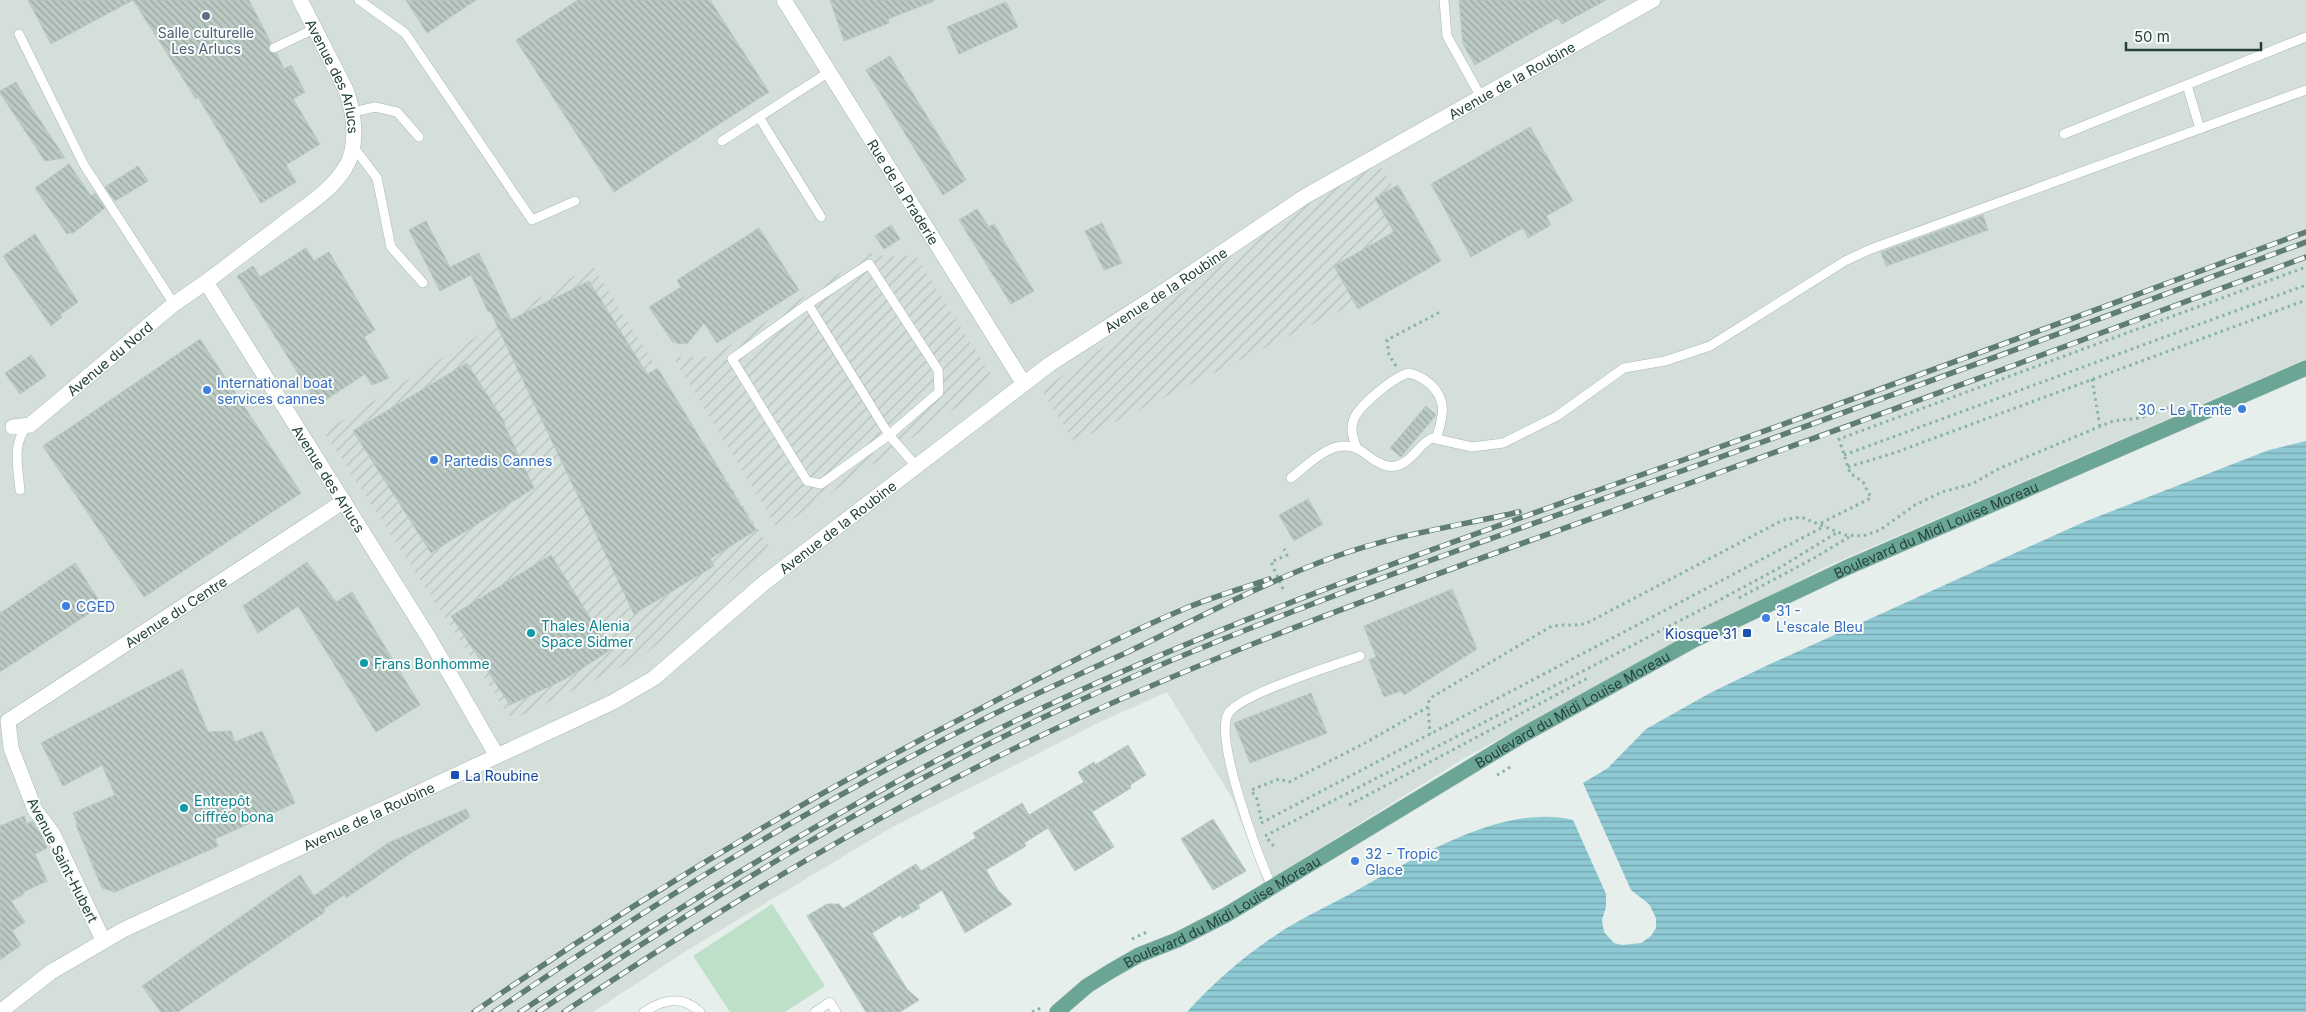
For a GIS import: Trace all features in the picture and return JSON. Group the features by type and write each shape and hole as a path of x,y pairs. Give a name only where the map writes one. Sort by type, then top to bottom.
{"main road":[{"name":"Boulevard du Midi Louise Moreau","path":"1057,1012 1088,986 1111,971 1138,956 1185,936 1272,887 1515,740 1694,640 1846,568 2306,368"}],"street":[{"name":"Avenue des Arlucs","path":"300,0 346,90 353,112 352,145 346,167 324,193 206,282 429,638 497,756"},
{"name":"Rue de la Praderie","path":"784,0 1024,384"},
{"name":"Avenue de la Roubine","path":"0,1012 52,972 103,940 613,702 654,678 764,583 1050,364 1178,282 1304,197 1653,0"},
{"name":"Avenue du Nord","path":"30,425 174,304 206,282"},
{"path":"13,426 30,425"},
{"name":"Avenue du Centre","path":"4,723 344,501"},
{"name":"Avenue Saint-Hubert","path":"4,723 11,748 35,810 53,834 103,940"}],"lane":[{"path":"360,0 405,33 532,220 575,201"},
{"path":"1444,0 1447,36 1481,97"},
{"path":"274,48 314,29"},
{"path":"20,34 84,165 174,304"},
{"path":"2064,134 2306,37"},
{"path":"722,141 829,72"},
{"path":"2187,85 2200,129"},
{"path":"1291,478 1329,450 1347,446 1357,449 1382,465 1398,466 1404,463 1425,441 1437,437 1472,447 1503,443 1557,416 1624,368 1665,361 1710,346 1845,261 1872,249 2306,90"},
{"path":"353,112 375,107 397,112 419,137"},
{"path":"759,117 821,217"},
{"path":"352,145 376,178 391,247 423,284"},
{"path":"869,264 938,370 939,392 889,435 821,484 806,482 732,359 808,304 869,264"},
{"path":"808,304 889,435 916,466"},
{"path":"1357,449 1352,431 1355,416 1396,378 1409,373 1422,377 1439,394 1444,409 1437,437"},
{"path":"20,490 17,446 22,432 30,425"},
{"path":"1272,887 1253,843 1236,784 1225,733 1229,714 1235,707 1260,693 1360,656"},
{"path":"644,1012 659,1002 672,1000 685,1003 700,1012"},
{"path":"814,1012 830,1002 836,1012"}],"path":[{"path":"1820,524 1870,498 1863,482 1850,473 1839,439 2306,267"},
{"path":"1844,455 2306,285"},
{"path":"1848,467 1894,453 2306,300"},
{"path":"1403,374 1390,355 1387,340 1440,312"},
{"path":"2092,379 2100,427"},
{"path":"1430,734 1428,707 1432,697 1550,627 1557,625 1578,626 1587,623 1782,520 1801,516 1839,532 1857,537 1871,534 1929,498 1972,484 2000,468 2120,419 2149,416 2173,406"},
{"path":"1260,827 1430,734 1825,526"},
{"path":"1265,836 1779,568 1839,532"},
{"path":"1283,589 1271,562 1286,555 1284,549"},
{"path":"1276,849 1260,827 1261,815 1257,799 1251,790 1279,778 1289,782 1366,743 1428,707"},
{"path":"1497,775 1509,768 1507,764"}],"shaded area":[{"path":"0,0 2306,0 2306,359 1823,568 1466,757 1264,883 1232,798 1167,692 1102,721 887,830 686,951 593,1012 0,1012"},
{"path":"1374,157 1441,261 1074,442 1042,390"},
{"path":"870,253 889,257 915,255 990,373 988,386 778,529 673,357 712,357"},
{"path":"592,265 770,548 643,656 512,720 324,432"}],"green space":[{"path":"772,904 825,986 785,1012 730,1012 693,956"}],"water":[{"path":"2306,441 2306,1012 1187,1012 1233,967 1258,947 1295,923 1440,846 1466,834 1520,819 1547,817 1573,820 1606,894 1606,907 1602,920 1604,932 1614,943 1622,945 1641,943 1651,936 1656,928 1656,918 1649,904 1631,890 1583,783 1608,768 1646,729 1710,693 1770,664 2084,522 2269,450"}],"building":[{"path":"28,0 133,0 51,44"},
{"path":"133,0 249,0 271,43 268,47 269,51 277,54 284,69 291,65 305,92 293,99 320,144 286,165 296,182 261,203 198,97 196,99"},
{"path":"406,0 476,0 427,33"},
{"path":"578,0 710,0 769,92 614,192 516,40"},
{"path":"830,0 934,1 888,19 889,23 844,41"},
{"path":"1459,0 1606,0 1562,24 1558,18 1475,65 1463,44"},
{"path":"1006,2 1018,27 959,54 947,27"},
{"path":"890,56 966,180 943,195 866,70"},
{"path":"16,82 65,158 45,161 0,93 0,91"},
{"path":"1530,127 1573,201 1546,216 1551,225 1528,238 1523,228 1471,257 1431,184"},
{"path":"69,164 91,196 95,193 105,208 72,234 71,232 67,234 35,188"},
{"path":"138,166 148,181 115,201 105,187"},
{"path":"1398,185 1441,261 1358,309 1334,266 1394,232 1375,198"},
{"path":"977,209 989,227 994,224 1034,291 1011,304 959,220"},
{"path":"1983,215 1988,230 1886,266 1881,252"},
{"path":"426,221 450,267 479,253 511,320 589,281 647,374 658,369 756,530 710,559 714,566 634,614 490,311 488,312 471,275 440,291 409,230"},
{"path":"1102,223 1122,263 1104,270 1085,231"},
{"path":"891,225 900,239 884,249 875,236"},
{"path":"759,228 799,290 717,343 704,323 688,343 679,344 672,341 649,307 681,287 677,280"},
{"path":"35,234 78,302 60,315 62,317 51,326 3,256"},
{"path":"306,248 314,261 329,252 375,330 364,337 389,378 372,385 365,374 318,405 237,276 253,266 260,277"},
{"path":"200,339 301,493 144,597 43,446"},
{"path":"31,355 46,376 20,394 5,373"},
{"path":"467,363 505,423 534,488 431,553 353,431"},
{"path":"1426,406 1436,415 1401,457 1390,448"},
{"path":"1308,499 1323,524 1294,541 1279,515"},
{"name":"Thales Alenia Space Sidmer","path":"551,555 610,650 567,678 510,705 451,616"},
{"name":"Frans Bonhomme","path":"307,562 336,602 352,592 420,705 376,732 298,606 258,633 243,606"},
{"path":"75,563 102,605 0,672 0,613"},
{"path":"1452,589 1477,649 1404,695 1401,691 1384,697 1369,660 1376,657 1364,626"},
{"path":"182,669 208,732 231,731 235,742 262,731 295,803 215,839 218,846 115,892 102,888 76,825 77,822 73,813 115,795 102,765 63,786 41,743"},
{"path":"1311,693 1327,733 1250,763 1234,723"},
{"path":"1128,745 1146,775 1130,785 1131,788 1092,812 1114,847 1075,871 1048,828 1024,843 1026,846 986,870 998,890 1012,904 965,933 942,890 918,905 920,908 902,918 901,915 872,933 907,989 919,1000 900,1012 866,1012 807,916 827,904 839,904 843,909 916,864 921,871 976,838 973,833 1022,803 1029,815 1084,782 1078,772 1094,762 1095,765"},
{"path":"466,809 470,817 411,853 346,898 344,895 324,909 325,912 178,1012 161,1012 142,986 300,875 314,896 388,843"},
{"path":"24,816 27,824 32,821 43,837 47,848 35,854 47,881 23,892 24,894 11,901 25,922 12,931 21,945 0,960 0,826"},
{"path":"1213,819 1246,871 1213,890 1181,839"}],"railway":[{"path":"520,1012 715,887 848,808 985,736 1130,668 1359,576 1829,408 2306,232"},
{"path":"538,1012 664,930 792,851 924,777 1059,710 1134,676 1364,584 1834,416 2306,242"},
{"path":"564,1012 743,898 865,827 989,761 1128,696 1358,603 1908,404 2306,257"},
{"path":"494,1012 615,931 739,854 865,781 994,714 1257,589 1308,567 1357,549 1380,543 1519,512"},
{"path":"474,1012 595,931 719,854 909,746 1109,643 1191,606 1269,579"}],"place":[{"name":"Salle culturelle Les Arlucs","path":"206,16"},
{"name":"International boat services cannes","path":"207,390"},
{"name":"30 - Le Trente","path":"2242,409"},
{"name":"Partedis Cannes","path":"434,460"},
{"name":"CGED","path":"66,606"},
{"name":"31 - L'escale Bleu","path":"1766,618"},
{"name":"Thales Alenia Space Sidmer","path":"531,633"},
{"name":"Kiosque 31","path":"1747,633"},
{"name":"Frans Bonhomme","path":"364,663"},
{"name":"La Roubine","path":"455,775"},
{"name":"Entrepôt ciffréo bona","path":"184,808"},
{"name":"32 - Tropic Glace","path":"1355,861"}]}
